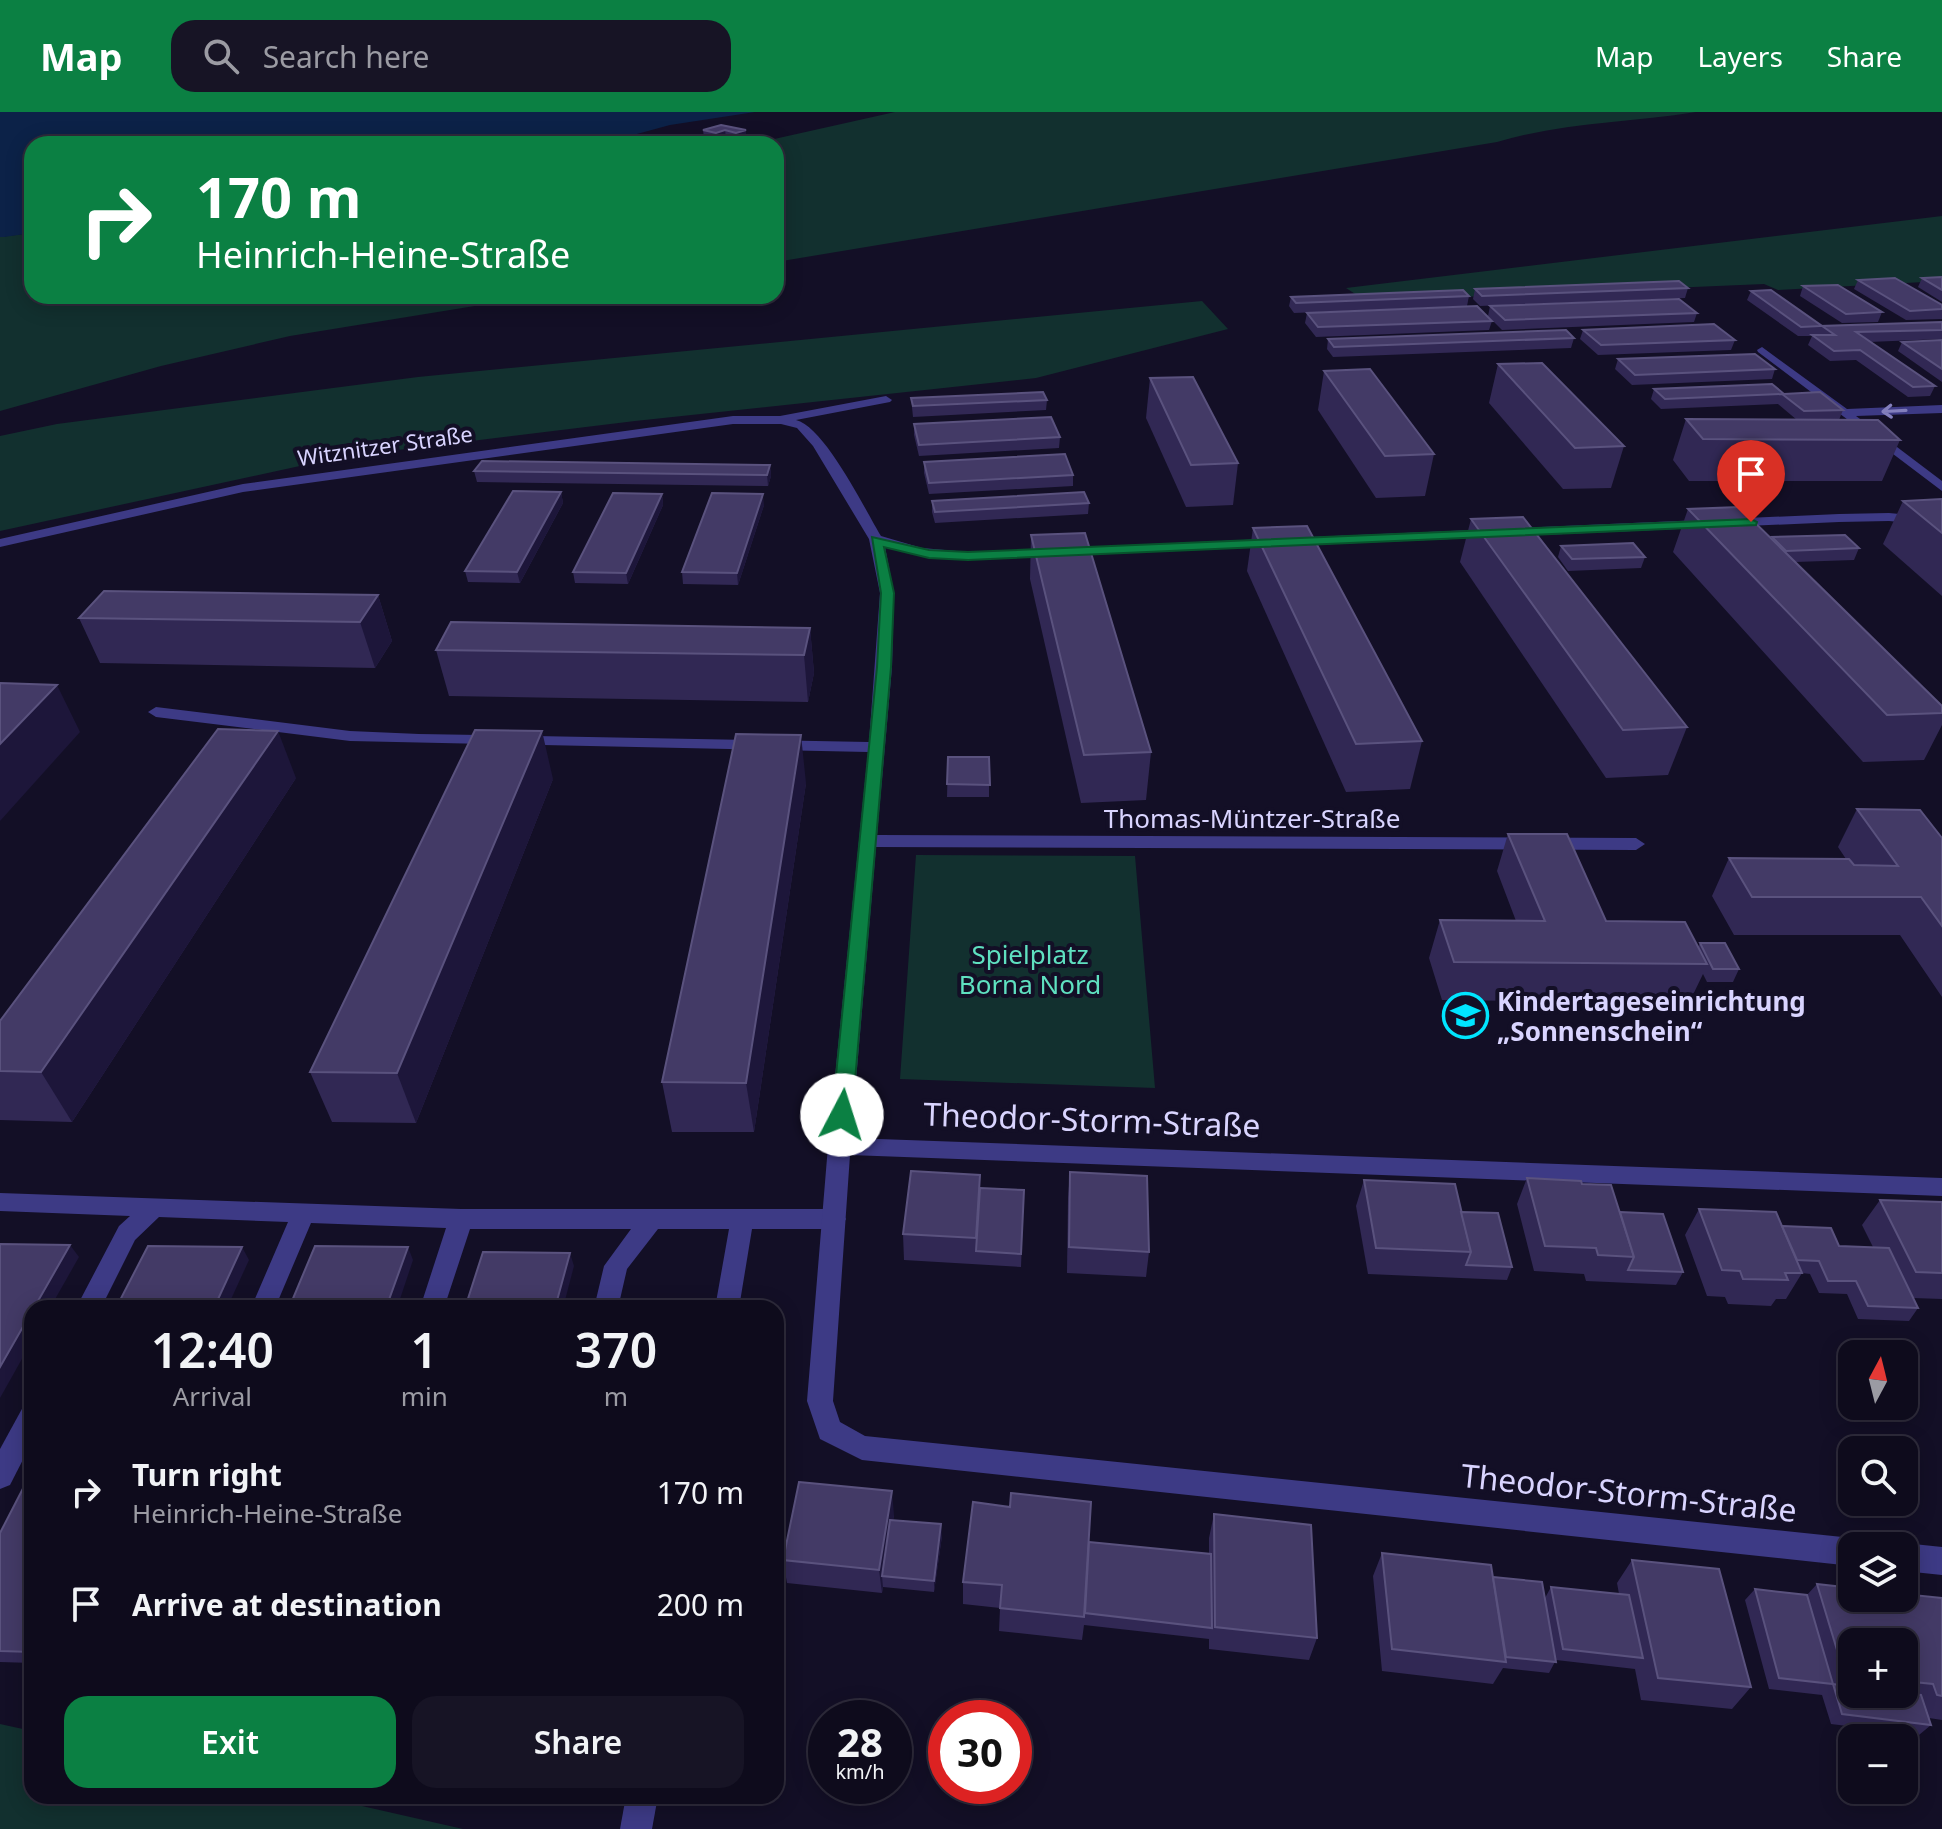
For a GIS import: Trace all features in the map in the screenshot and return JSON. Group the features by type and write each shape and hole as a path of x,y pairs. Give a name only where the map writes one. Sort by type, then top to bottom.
{"street":[{"path":"1762,350 1942,487"},
{"name":"Witznitzer Straße","path":"0,543 157,505 258,486 683,426 733,420 781,420 886,400"},
{"path":"1845,413 1942,409"},
{"path":"781,420 801,425 818,444 876,539 887,593 884,667 839,1146"},
{"path":"876,539 898,548 929,554 968,556 1839,518 1889,517 1942,522"},
{"path":"156,712 350,736 875,747"},
{"name":"Thomas-Müntzer-Straße","path":"867,841 1636,844"},
{"name":"Theodor-Storm-Straße","path":"1838,1551 862,1448 829,1430 820,1401 839,1146 1942,1187"},
{"path":"0,1202 461,1219 834,1219"},
{"path":"92,1300 127,1233 154,1208"},
{"path":"266,1300 303,1214"},
{"path":"435,1300 461,1219"},
{"path":"608,1300 616,1266 651,1220"},
{"path":"728,1300 742,1220"},
{"path":"0,1476 24,1430"},
{"path":"1918,1558 1942,1561"},
{"path":"636,1829 641,1804"}],"green space":[{"path":"895,112 1696,112 1547,130 1497,142 784,261 784,137"},
{"path":"1942,216 1942,281 1778,290 1764,284 1366,301 1346,288"},
{"path":"24,234 24,304 487,304 290,336 161,366 0,411 0,237"},
{"path":"1202,301 1228,329 1036,378 635,421 341,457 0,531 0,436 57,424 418,377"},
{"name":"Spielplatz Borna Nord","path":"916,855 1135,856 1155,1088 900,1079"},
{"path":"0,1724 24,1729 24,1804 353,1804 463,1829 0,1829"}],"water":[{"path":"0,112 755,112 670,125 629,136 24,136 24,234 0,237"}],"building":[{"path":"721,125 746,130 716,133 703,130"},
{"path":"1942,277 1942,290 1922,278"},
{"path":"1895,278 1942,305 1942,309 1910,311 1858,280"},
{"path":"1679,281 1688,288 1482,296 1475,289"},
{"path":"1838,285 1882,312 1846,314 1803,286"},
{"path":"1463,290 1469,296 1296,303 1291,297"},
{"path":"1771,290 1822,326 1801,327 1751,291"},
{"path":"1679,299 1697,313 1505,320 1490,306"},
{"path":"1477,306 1492,321 1318,327 1307,313"},
{"path":"1942,322 1942,330 1856,332 1935,386 1913,387 1860,350 1834,351 1812,335 1835,335 1822,326"},
{"path":"1714,324 1735,340 1601,345 1583,330"},
{"path":"1566,330 1574,338 1334,347 1328,339"},
{"path":"1942,340 1942,369 1902,342"},
{"path":"1755,354 1775,369 1635,375 1618,359"},
{"path":"1542,363 1624,446 1575,448 1498,364"},
{"path":"1370,369 1434,454 1385,456 1324,371"},
{"path":"1193,377 1238,463 1191,465 1150,378"},
{"path":"1772,384 1784,394 1820,392 1843,410 1804,411 1782,394 1665,399 1654,389"},
{"path":"1043,392 1047,400 913,406 911,398"},
{"path":"1051,417 1060,437 919,445 914,424"},
{"path":"1686,419 1878,420 1900,440 1703,439"},
{"path":"1065,454 1073,475 929,483 924,462"},
{"path":"482,461 770,465 767,475 474,471"},
{"path":"513,491 561,492 517,572 465,571"},
{"path":"1084,492 1089,503 935,512 932,501"},
{"path":"613,493 662,494 626,573 573,572"},
{"path":"712,493 763,494 737,573 682,572"},
{"path":"1942,499 1942,533 1903,501"},
{"path":"1739,507 1942,706 1942,713 1887,715 1688,509"},
{"path":"1523,517 1687,727 1623,730 1471,519"},
{"path":"1307,526 1422,741 1356,744 1253,528"},
{"path":"1085,533 1151,752 1084,755 1031,535"},
{"path":"1845,535 1859,548 1786,551 1772,537"},
{"path":"1633,543 1645,557 1572,559 1561,546"},
{"path":"104,591 378,595 360,622 79,618"},
{"path":"451,622 810,628 804,655 436,650"},
{"path":"0,683 57,685 0,744"},
{"path":"218,729 278,731 41,1072 0,1071 0,1021"},
{"path":"475,730 542,731 397,1073 310,1072"},
{"path":"736,734 801,735 746,1083 662,1082"},
{"path":"948,757 989,757 990,785 947,784"},
{"path":"1857,809 1920,810 1942,838 1942,926 1921,897 1752,897 1729,858 1849,859 1854,865 1898,866"},
{"path":"1508,834 1567,834 1606,921 1685,922 1707,964 1454,962 1440,920 1545,921"},
{"path":"1700,943 1725,943 1739,969 1713,969"},
{"path":"911,1171 980,1175 976,1238 903,1234"},
{"path":"1070,1172 1147,1176 1149,1252 1069,1247"},
{"path":"1527,1178 1611,1185 1634,1257 1598,1255 1596,1248 1545,1246"},
{"path":"1364,1180 1455,1184 1471,1252 1376,1248"},
{"path":"980,1188 1024,1190 1021,1254 976,1251"},
{"path":"1880,1200 1942,1202 1942,1273 1916,1272"},
{"path":"1699,1209 1776,1212 1802,1273 1785,1273 1788,1280 1743,1279 1740,1271 1722,1270"},
{"path":"1461,1212 1498,1213 1512,1267 1466,1265 1471,1252"},
{"path":"1620,1212 1663,1214 1683,1272 1628,1270 1634,1257"},
{"path":"1782,1226 1831,1228 1839,1246 1889,1248 1918,1308 1868,1306 1856,1281 1828,1281 1819,1261 1797,1260"},
{"path":"0,1244 70,1245 39,1300 24,1300 24,1325 0,1367"},
{"path":"148,1246 242,1247 218,1300 120,1300"},
{"path":"315,1246 408,1247 389,1300 292,1300"},
{"path":"483,1252 570,1253 557,1300 468,1300"},
{"path":"799,1482 892,1491 879,1570 784,1560"},
{"path":"24,1486 24,1652 0,1651 0,1533"},
{"path":"1011,1493 1091,1502 1084,1617 1000,1608 1002,1585 963,1582 973,1502 1010,1507"},
{"path":"1214,1514 1311,1525 1317,1638 1215,1627"},
{"path":"890,1520 941,1524 934,1581 882,1576"},
{"path":"1089,1542 1211,1554 1212,1628 1085,1613"},
{"path":"1382,1553 1491,1565 1506,1662 1392,1649"},
{"path":"1632,1560 1719,1569 1751,1687 1658,1678"},
{"path":"1493,1577 1542,1582 1556,1662 1506,1657"},
{"path":"1817,1584 1838,1586 1838,1612 1918,1612 1918,1595 1942,1598 1942,1696 1937,1695 1933,1684 1918,1682 1918,1628 1838,1628 1838,1653"},
{"path":"1551,1587 1629,1595 1643,1658 1563,1649"},
{"path":"1755,1589 1807,1595 1833,1684 1779,1678"},
{"path":"1918,1695 1921,1695 1931,1725 1842,1714 1840,1708 1918,1708"}],"place":[{"name":"Kindertageseinrichtung „Sonnenschein“","path":"1466,1016"}],"route":[{"path":"842,1115 884,667 887,593 876,539 898,548 929,554 968,556 1751,522"}]}
